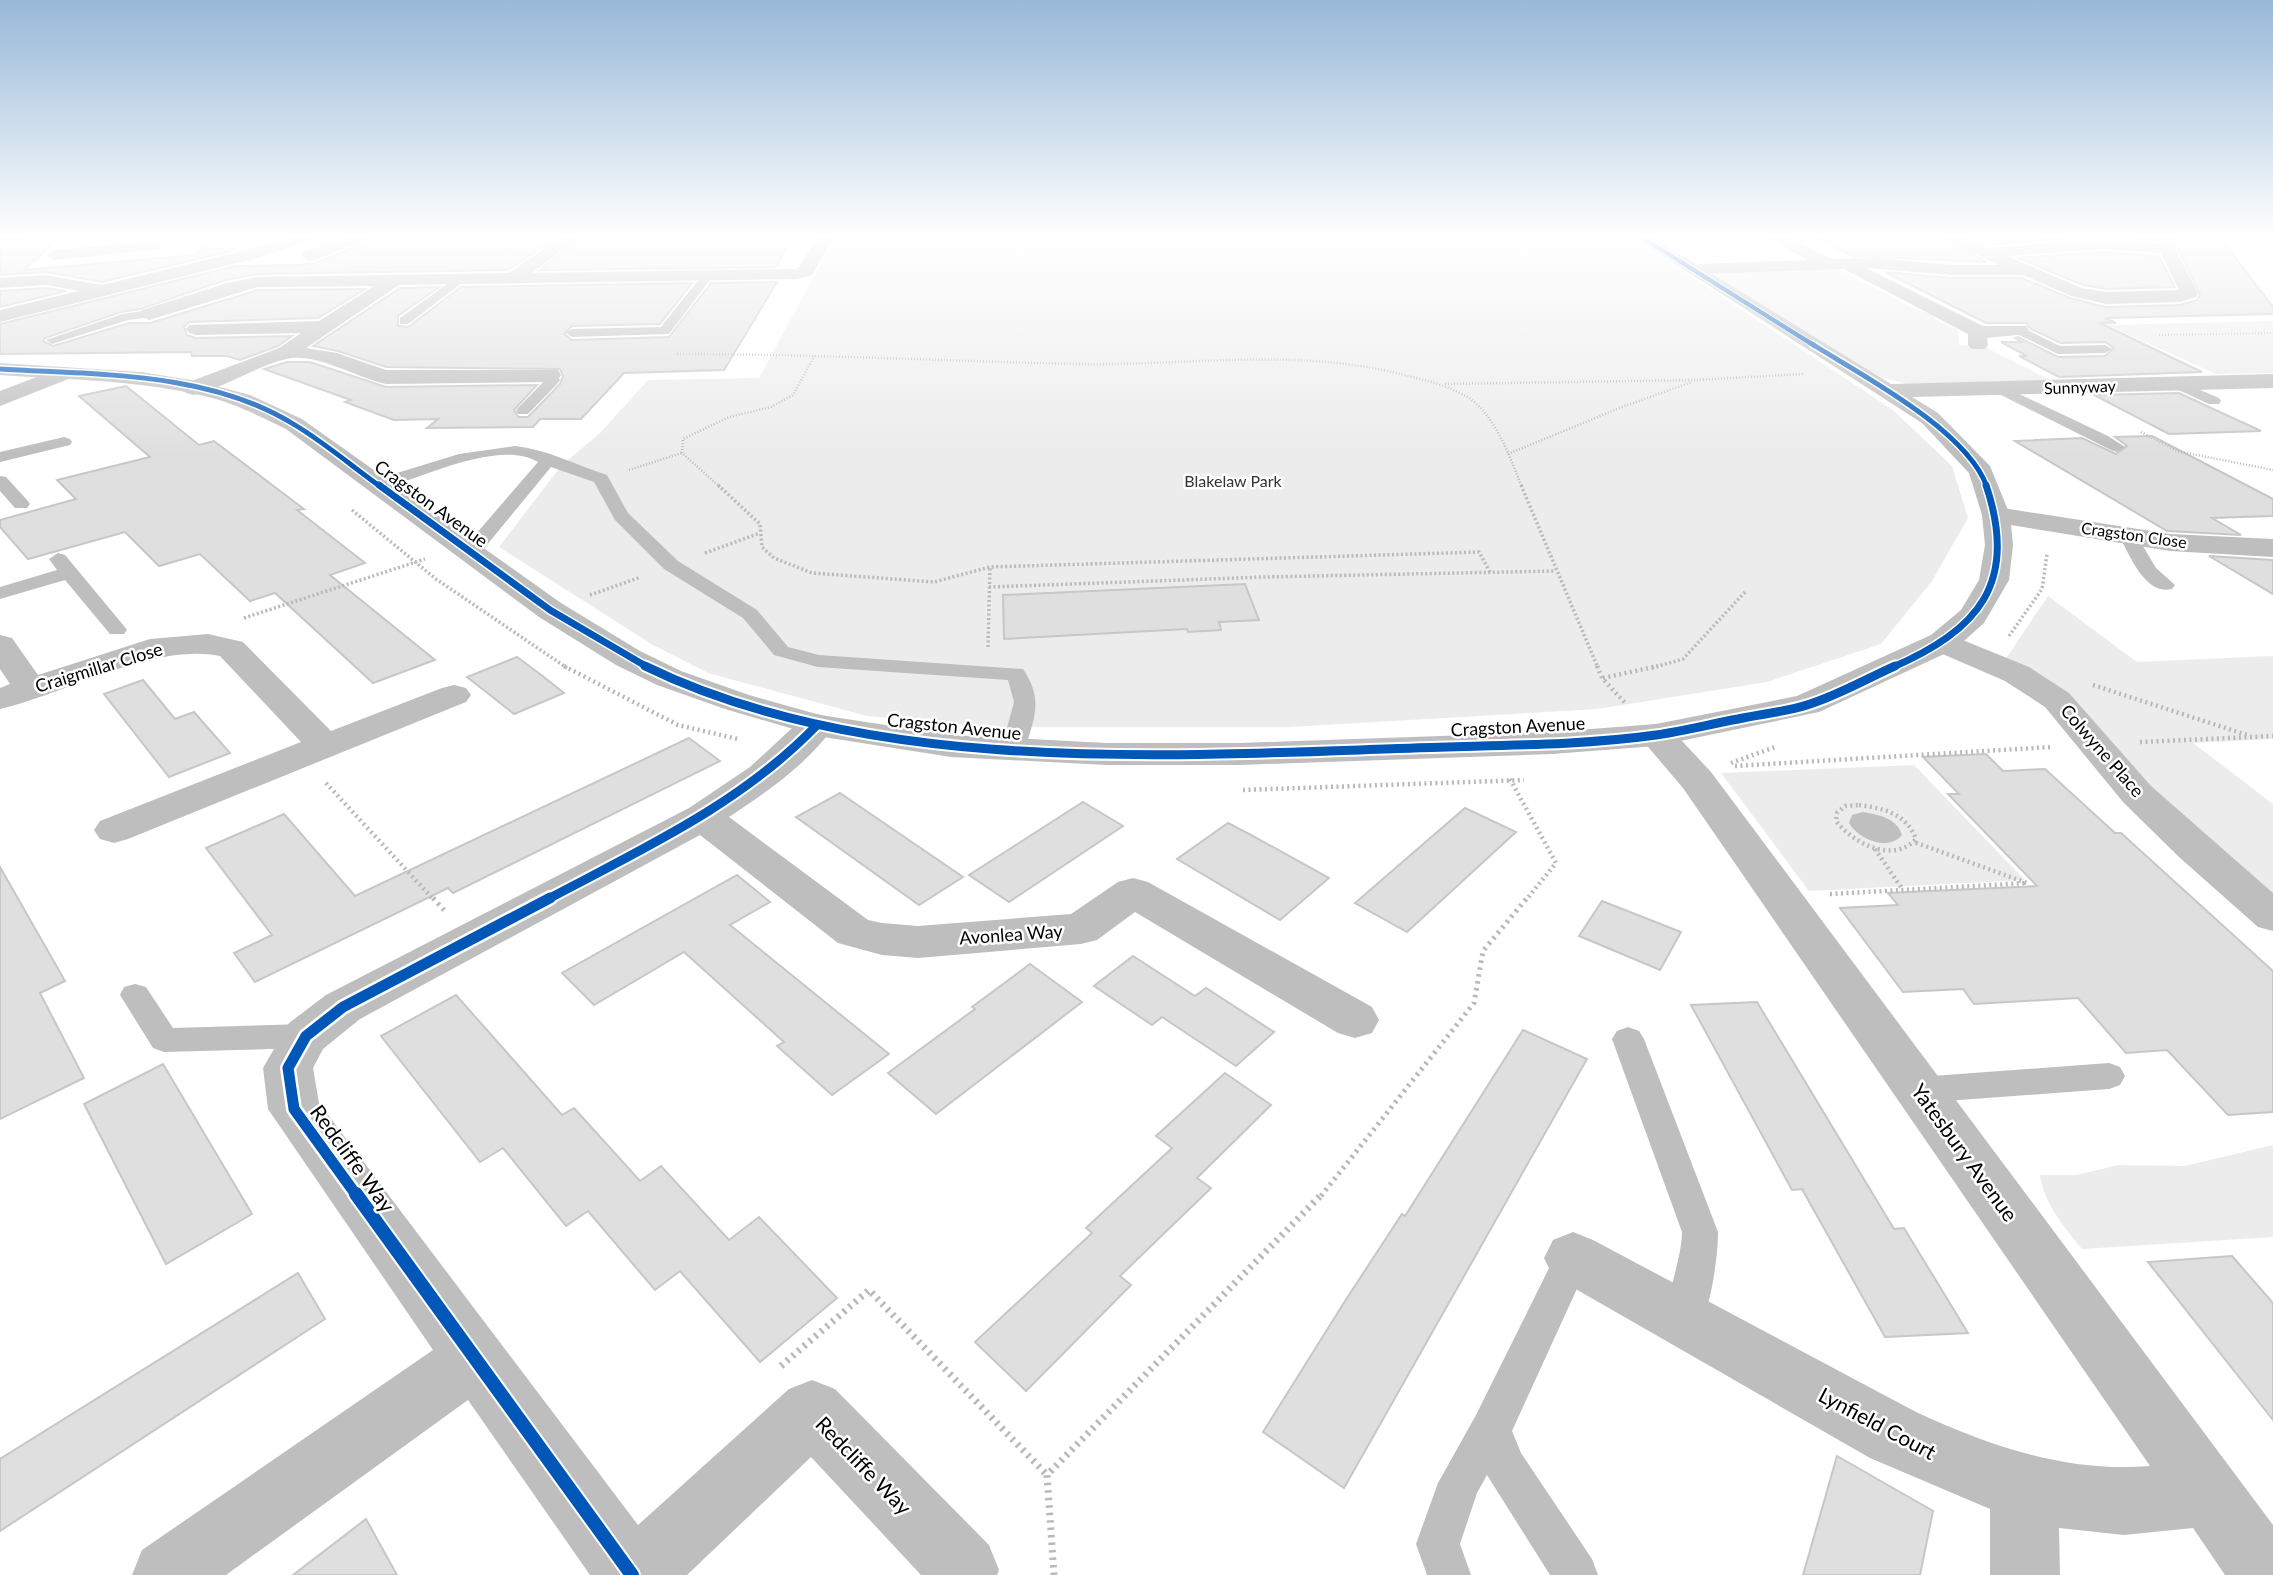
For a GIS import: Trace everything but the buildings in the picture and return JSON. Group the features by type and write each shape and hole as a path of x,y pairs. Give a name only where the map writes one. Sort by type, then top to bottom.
{"street":[{"path":"0,316 29,308"},
{"path":"149,314 166,308"},
{"path":"194,388 286,352 351,308"},
{"name":"Cragston Avenue","path":"0,369 153,380 256,405 294,424 550,610 638,663 669,678 725,698 805,738 1107,754 1240,754 1491,745 1656,735 1807,705 1943,642 1973,616 1994,580 1999,545 1996,515 1981,471 1944,430 1888,391 1757,308"},
{"path":"1922,308 1979,338 2019,330"},
{"path":"195,329 322,327"},
{"path":"286,352 330,358 370,374 386,377 550,375"},
{"path":"0,398 63,373"},
{"path":"454,398 476,376"},
{"name":"Sunnyway","path":"1888,391 2273,381"},
{"name":"Cragston Close","path":"1996,515 2128,535 2247,549 2273,548"},
{"name":"Colwyne Place","path":"1943,642 2024,678 2057,699 2118,774 2180,836 2273,916"},
{"name":"Craigmillar Close","path":"15,694 150,649 208,644 231,649 312,751"},
{"path":"0,645 15,694"},
{"path":"114,830 454,695"},
{"name":"Yatesbury Avenue","path":"1656,735 1697,780 2267,1575"},
{"name":"Redcliffe Way","path":"805,738 751,786 703,817 343,1007 306,1036 288,1068 294,1109 634,1575 812,1412 964,1570"},
{"name":"Avonlea Way","path":"703,817 854,932 882,939 918,942 1081,929 1133,892 1355,1020"},
{"name":"Lynfield Court","path":"1573,1258 1947,1461 2024,1488 2113,1501 2208,1493"},
{"path":"167,1575 474,1358"},
{"path":"2024,1488 2025,1575"}],"lane":[{"path":"404,321 421,308"},
{"path":"572,333 665,331 682,308"},
{"path":"52,340 127,317 149,314"},
{"path":"2019,330 2058,350 2105,349"},
{"path":"523,411 552,380 550,375"},
{"path":"2176,384 2214,401"},
{"path":"2000,389 2039,411 2079,426 2117,447"},
{"path":"0,457 64,442"},
{"path":"377,485 497,451 518,450 537,453 548,461 601,479 621,516 671,565 750,614 781,651 818,661 1015,674 1023,685 1027,699 1013,750"},
{"path":"466,550 548,461"},
{"path":"0,481 21,504"},
{"path":"2128,535 2148,571 2165,585"},
{"path":"0,593 63,566 117,630"},
{"path":"135,995 164,1040 306,1036"},
{"path":"1628,1039 1700,1232 1700,1245 1685,1320"},
{"path":"1919,1090 2109,1076"},
{"path":"1449,1575 1438,1544 1459,1483 1491,1430 1573,1258"},
{"path":"1491,1430 1505,1467 1576,1575"}],"path":[{"path":"2159,335 2273,332"},
{"path":"669,355 815,355 1081,364 1304,359 1367,365 1440,384 1465,396 1484,410 1508,454 1602,678 1656,735"},
{"path":"815,355 793,395 771,407 729,417 683,439 682,453 760,524 762,547 774,558 812,573 934,582 990,567 1479,552 1490,572"},
{"path":"1440,384 1696,380 1854,371"},
{"path":"1508,454 1696,380"},
{"path":"2141,432 2177,451 2273,470"},
{"path":"345,504 415,562 574,673 678,725 805,738"},
{"path":"1983,660 2012,632 2042,589 2048,549 2039,522"},
{"path":"243,618 415,562 466,550"},
{"path":"990,567 988,661 1015,674"},
{"path":"989,587 1556,571"},
{"path":"579,588 603,602"},
{"path":"1602,678 1639,672 1683,659 1745,592"},
{"path":"2083,681 2252,737"},
{"path":"1781,744 1720,767 2273,736"},
{"path":"1054,1575 1048,1475 1318,1200 1474,1003 1483,951 1556,863 1491,745"},
{"path":"312,751 471,939"},
{"path":"1235,790 1525,780"},
{"path":"1859,805 1893,813 1914,830 1914,842 1902,850 1875,848 1849,837 1840,829 1836,821 1837,813 1845,807 1859,805"},
{"path":"1780,896 2027,883 1914,842"},
{"path":"1875,848 1903,890"}],"green space":[{"name":"Blakelaw Park","path":"796,308 1740,308 1893,410 1952,466 1968,518 1932,581 1881,644 1767,682 1597,709 1289,727 991,727 867,716 708,673 653,645 499,547 561,466 600,433 648,380 759,378"},
{"path":"1768,308 1915,308 1935,315 1934,318 1958,330 1959,345 1987,348 2050,380 1906,384 1876,375"},
{"path":"2273,321 2273,373 2216,374 2107,325"},
{"path":"2048,596 2137,662 2273,656 2273,739 2193,743 2273,804 2273,907 2005,660"},
{"path":"1914,765 2025,880 1809,891 1721,773"},
{"path":"2273,1145 2273,1237 2082,1249 2050,1205 2040,1175 2077,1175 2118,1165 2185,1166"}],"shaded area":[{"path":"1863,812 1892,821 1902,835 1889,843 1881,843 1859,834 1849,823 1852,815"}],"cycle path":[{"path":"0,369 169,382 224,394 260,407 294,424 550,610 628,658 669,678 737,702 817,725 951,746 1107,754 1239,754 1552,743 1656,735 1807,705 1943,642 1973,616 1994,580 1999,545 1996,515 1981,471 1930,418 1755,308"},
{"path":"632,1575 294,1109 288,1068 306,1036 343,1007 703,817 763,775 817,725"}]}
